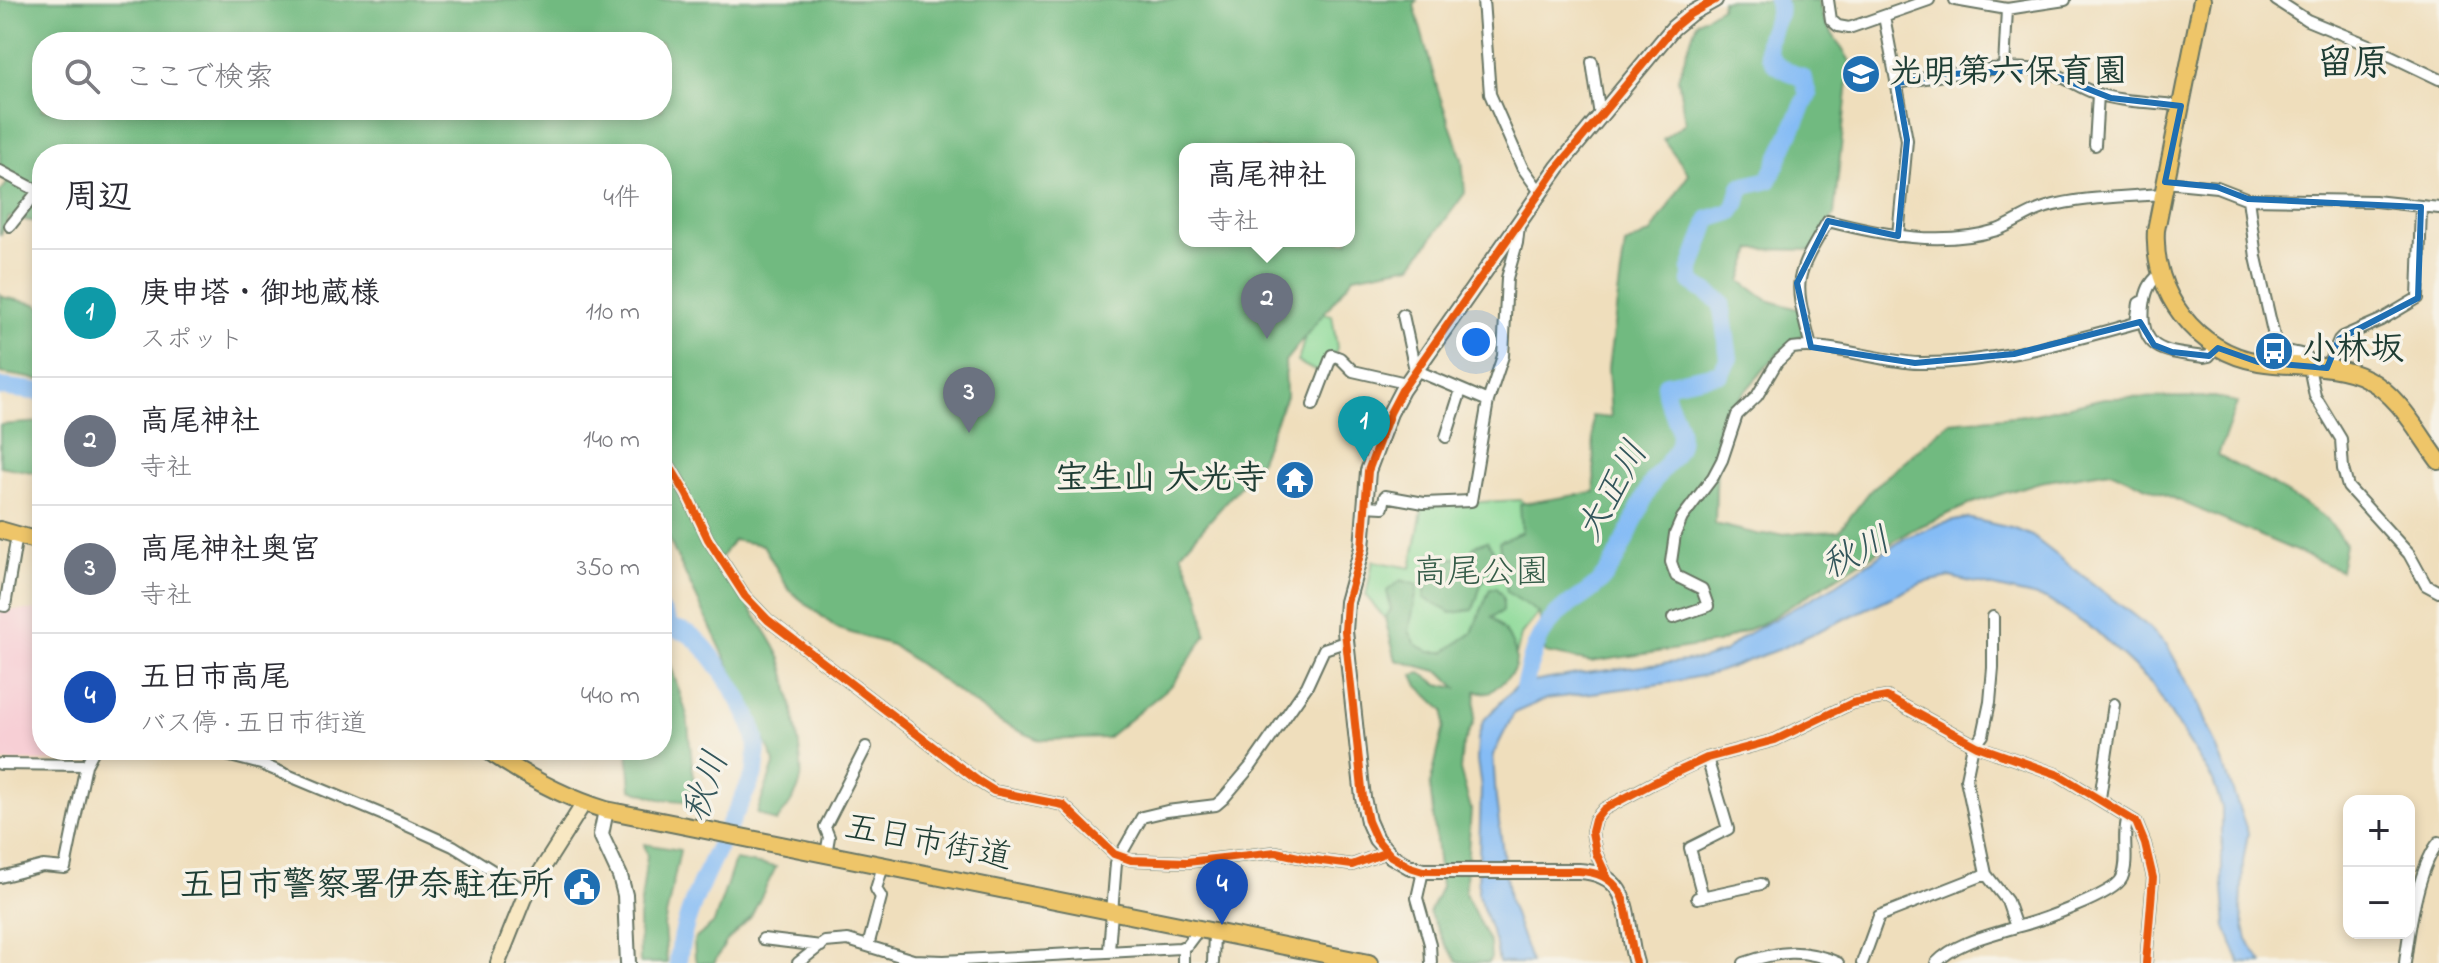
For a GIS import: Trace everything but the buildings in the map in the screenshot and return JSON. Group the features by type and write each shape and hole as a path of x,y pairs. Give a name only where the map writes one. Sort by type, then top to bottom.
{"main road":[{"path":"2202,0 2156,237 2160,274 2178,312 2216,347 2254,361 2327,368 2358,375 2384,390 2439,461"},
{"path":"0,530 32,539"},
{"name":"五日市街道","path":"502,760 531,779 606,810 1365,963"},
{"path":"498,963 527,892 584,803"}],"street":[{"path":"1483,0 1490,94 1522,167 1540,192"},
{"path":"1608,879 1590,872 1423,871 1406,865 1387,852 1373,833 1366,814 1345,642 1346,608 1361,555 1368,471 1393,405 1406,383 1540,192 1687,7 1715,0"},
{"path":"1828,0 1831,20 1838,26 1849,28 1929,0"},
{"path":"1955,0 2007,9 2065,0"},
{"path":"2276,0 2307,20 2439,79"},
{"path":"2004,68 2007,9"},
{"path":"1884,16 1907,140 1898,236"},
{"path":"1592,62 1600,116"},
{"path":"1897,83 2004,68 2055,72 2098,94 2181,106"},
{"path":"2095,145 2098,94"},
{"path":"0,171 32,188"},
{"path":"1811,347 1797,283 1803,262 1828,221 1898,236 1977,235 2002,228 2048,206 2164,188 2217,187 2248,199 2375,201 2439,208"},
{"path":"2248,199 2256,257 2276,345 2281,350 2305,356 2315,396 2341,439 2348,487 2409,554 2426,585 2439,592"},
{"path":"10,226 32,201"},
{"path":"2327,368 2342,337 2381,320 2418,298 2421,207"},
{"path":"1365,506 1383,507 1385,496 1424,503 1471,501 1488,401 1503,356 1507,278 1519,223"},
{"path":"2160,274 2150,282 2145,300 2143,326 2146,336 2154,345 2172,352 2204,357 2209,356 2216,347"},
{"path":"1673,618 1708,606 1702,589 1676,576 1671,562 1675,534 1682,518 1713,477 1737,415 1757,396 1784,354 1792,348 1811,347 1919,363 2014,354 2136,323 2139,303 2145,300"},
{"path":"1403,315 1415,370"},
{"path":"1313,405 1332,355 1340,358 1353,371 1406,383"},
{"path":"1415,370 1488,401"},
{"path":"1446,437 1461,390"},
{"path":"672,470 723,563 745,596 777,629 986,786 1009,795 1063,805 1096,839 1120,856 1140,861 1187,862 1276,852 1352,865 1387,852"},
{"path":"0,605 5,606 17,535"},
{"path":"1993,617 1992,686 1983,735 1972,750 1966,779 1986,874 2007,901 2016,927"},
{"path":"1109,950 1116,863 1142,817 1216,805 1223,799 1251,766 1307,686 1324,649 1345,642"},
{"path":"1636,963 1625,904 1608,879 1596,853 1592,832 1597,815 1653,783 1707,758 1775,740 1852,703 1887,697 1977,746 2059,775 2136,822 2153,878 2146,963"},
{"path":"2100,798 2114,704"},
{"path":"826,854 829,837 825,827 866,747"},
{"path":"1707,758 1728,829 1690,848 1700,897 1761,884"},
{"path":"0,877 43,866 65,868 89,760"},
{"path":"246,760 453,846 527,892"},
{"path":"0,764 86,765"},
{"path":"606,810 601,835 620,876 625,895 628,963"},
{"path":"1936,963 1945,953 1971,941 2052,915 2116,886 2124,870 2128,817"},
{"path":"2405,963 2415,904 2427,865 2439,842"},
{"path":"868,946 881,897 876,889 883,866"},
{"path":"1423,871 1417,898 1430,944 1431,963"},
{"path":"1862,963 1879,916 1986,874"},
{"path":"798,963 825,942 848,940 913,960 944,961 1183,948 1206,930 1213,963"},
{"path":"763,939 821,946"},
{"path":"1183,948 1183,963"},
{"path":"1744,963 1788,951 1822,956 1838,963"}],"highlighted area":[{"path":"2040,70 2111,98 2181,106 2165,182 2217,187 2248,199 2421,207 2418,298 2339,339 2327,368 2258,362 2218,348 2209,356 2172,352 2154,345 2140,322 2014,354 1915,363 1811,347 1797,283 1828,221 1898,236 1907,140 1897,83 1950,74"}],"shaded area":[{"path":"0,610 32,610 32,760 84,760 0,762"}],"green space":[{"path":"0,0 1417,0 1414,5 1438,91 1462,159 1465,193 1412,265 1354,276 1285,361 1286,396 1257,467 1181,553 1200,597 1206,635 1173,684 1107,738 1040,740 1003,724 892,645 838,629 789,590 763,545 733,540 716,565 759,621 780,657 798,737 801,779 788,807 776,822 757,813 775,762 672,546 672,144 32,144 32,221 9,217 0,236 0,192 8,182 0,178"},
{"path":"1722,0 1818,0 1824,21 1850,61 1834,215 1813,250 1752,249 1741,281 1767,300 1798,309 1805,333 1779,352 1718,423 1715,524 1761,535 1839,531 1871,490 1950,422 2036,414 2104,398 2214,397 2237,403 2218,456 2270,483 2327,519 2345,544 2340,570 2110,471 2040,482 1975,502 1912,530 1763,623 1717,643 1591,662 1545,653 1539,613 1507,592 1499,542 1522,532 1520,504 1595,492 1592,416 1611,418 1608,368 1625,245 1651,233 1689,174 1663,139 1685,123 1678,78 1697,22 1721,7"},
{"path":"0,294 32,303 32,378 0,373"},
{"path":"1323,313 1332,315 1337,348 1326,377 1298,362 1309,322"},
{"path":"32,423 32,472 0,466 0,425"},
{"name":"高尾公園","path":"1520,500 1572,536 1539,613 1521,635 1512,673 1489,693 1458,689 1441,672 1396,660 1385,618 1366,596 1373,561 1411,568 1423,505"},
{"path":"1487,541 1493,550 1492,575 1482,582 1473,610 1451,613 1424,598 1426,585 1436,576 1432,553 1450,559 1467,556 1476,545"},
{"path":"1401,580 1418,585 1409,631 1416,644 1430,652 1444,652 1472,633 1490,589 1496,588 1503,597 1503,611 1492,617 1512,644 1516,660 1508,678 1489,693 1476,691 1474,721 1462,748 1460,770 1471,809 1465,893 1490,944 1491,958 1488,963 1458,962 1429,913 1441,887 1430,785 1444,726 1444,711 1418,686 1413,675 1421,673 1438,684 1457,688 1441,672 1396,660 1385,618 1391,610 1387,591"},
{"path":"672,669 687,715 696,802 660,799 631,789 629,760 672,760"},
{"path":"644,844 680,850 664,926 667,963 640,963 639,918 647,856"},
{"path":"735,860 776,867 751,917 726,942 714,963 698,963 694,940 714,923"}],"water":[{"path":"1967,518 2032,536 2167,645 2194,694 2248,833 2243,862 2241,913 2247,940 2263,963 2240,963 2226,927 2222,808 2213,781 2152,684 2096,631 2046,599 1950,577 1922,583 1782,648 1715,673 1667,683 1546,699 1514,713 1493,755 1509,900 1531,963 1499,963 1478,894 1481,787 1477,761 1478,738 1483,721 1517,685 1577,674 1702,659 1724,652 1742,637 1837,584 1905,538 1937,525"}],"waterway":[{"name":"大正川","path":"1523,693 1541,635 1556,616 1604,577 1618,555 1652,483 1677,448 1679,428 1667,399 1666,384 1721,373 1729,358 1721,302 1691,282 1691,269 1709,219 1731,212 1741,187 1769,180 1808,95 1803,78 1780,67 1769,53 1769,37 1778,15 1777,0"},
{"name":"秋川","path":"0,387 32,391"},
{"name":"秋川","path":"672,628 698,641 719,667 747,715 757,748 755,772 698,891 678,963"}],"cycle path":[{"path":"1636,963 1628,918 1619,891 1611,881 1598,874 1579,871 1423,871 1391,856 1376,839 1363,798 1345,631 1347,602 1362,548 1368,471 1402,390 1558,167 1673,28 1715,0"},
{"path":"672,470 708,539 745,596 768,620 994,791 1063,805 1114,854 1131,860 1187,862 1276,852 1352,865 1387,852"},
{"path":"1608,879 1596,853 1592,832 1595,820 1604,809 1707,758 1775,740 1852,703 1887,697 1977,746 2059,775 2136,822 2153,878 2146,963"}],"place":[{"name":"光明第六保育園","path":"1861,74"},
{"name":"高尾神社","path":"1267,339"},
{"name":"小林坂","path":"2274,351"},
{"name":"高尾神社奥宮","path":"969,433"},
{"name":"庚申塔・御地蔵様","path":"1364,462"},
{"name":"宝生山 大光寺","path":"1295,480"},
{"name":"五日市警察署伊奈駐在所","path":"582,887"},
{"name":"五日市高尾","path":"1222,925"}],"district":[{"name":"留原","path":"2353,65"}]}
